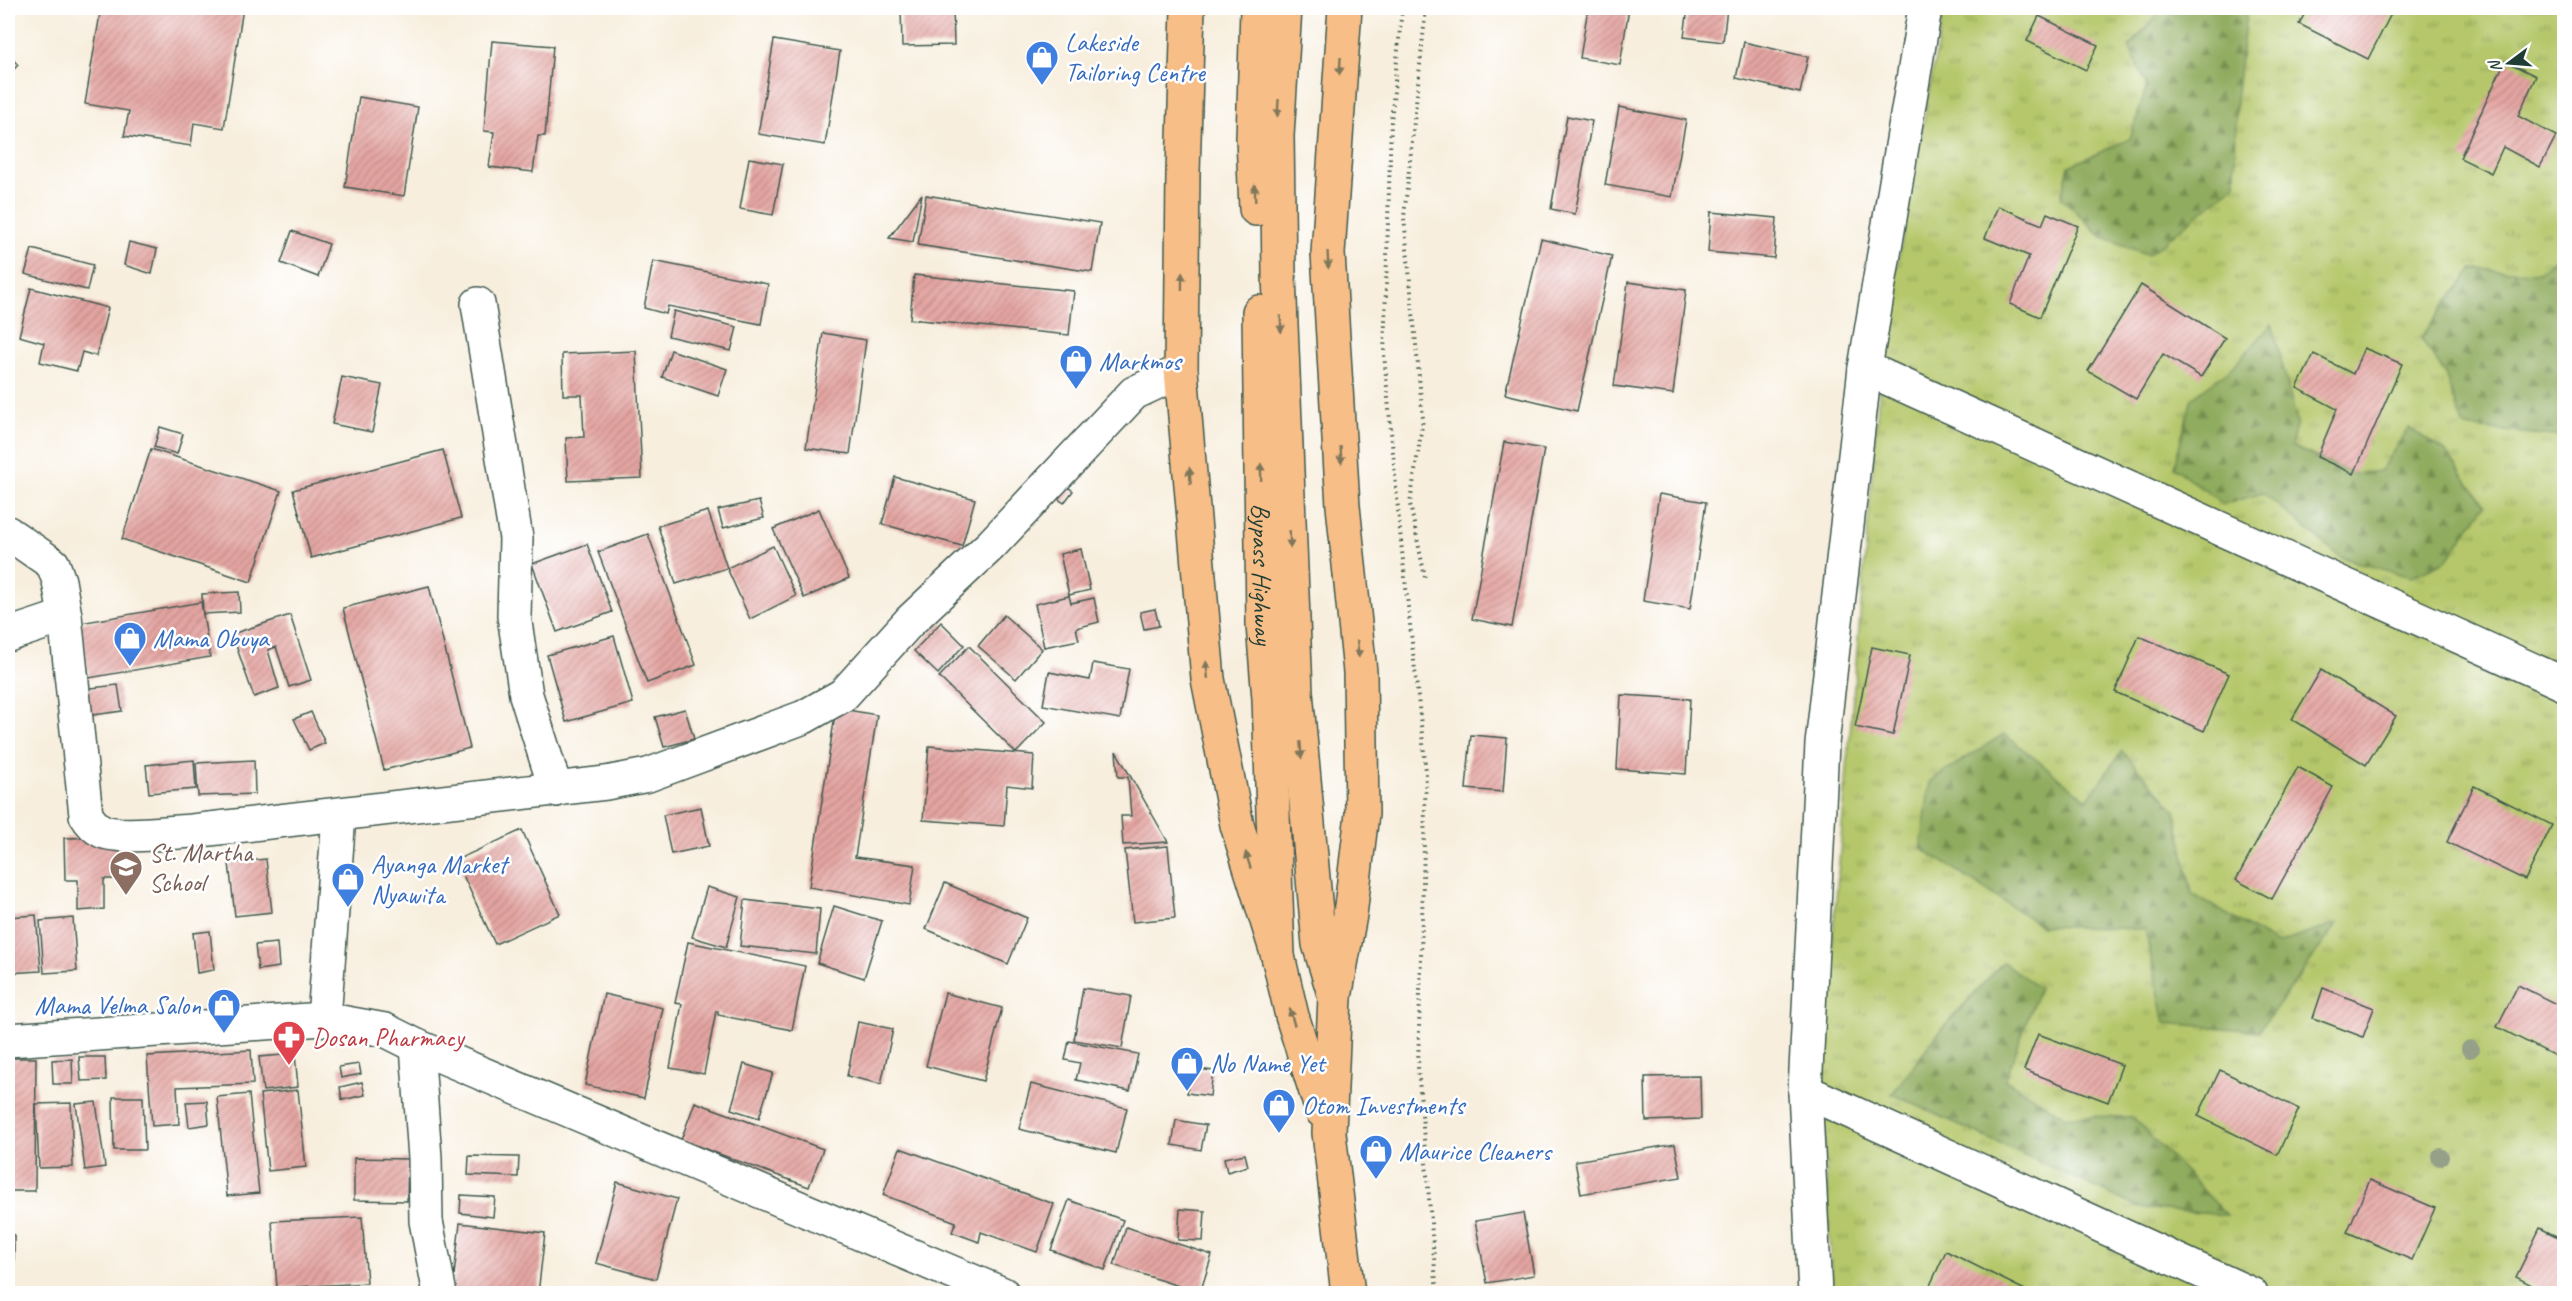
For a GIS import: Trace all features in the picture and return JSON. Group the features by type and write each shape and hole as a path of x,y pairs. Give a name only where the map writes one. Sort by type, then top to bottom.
{"main road":[{"path":"1188,8 1183,173 1181,371 1208,679 1237,825 1278,956"},
{"name":"Bypass Highway","path":"1257,8 1253,138 1258,278 1263,625 1282,695 1319,944 1335,997 1329,1133 1348,1293"},
{"name":"Bypass Highway","path":"1285,8 1276,136 1282,695 1278,956 1292,1016 1329,1133"},
{"path":"1335,997 1350,915 1362,814 1360,672 1343,506 1328,253 1345,8"}],"street":[{"path":"1815,1293 1805,1090 1822,744 1865,368 1925,8"},
{"path":"478,304 516,538 514,616 526,695 556,790"},
{"path":"1865,368 2565,684"},
{"path":"8,533 53,564 61,588 86,815 93,825 105,833 139,834 339,815 556,790 648,775 804,717 843,695 910,621 991,545 1134,393 1181,371"},
{"path":"8,635 65,616"},
{"path":"324,1019 339,815"},
{"path":"8,1040 324,1019 386,1030 417,1046 1003,1293"},
{"path":"417,1046 425,1158 426,1221 440,1293"},
{"path":"1805,1090 2251,1293"}],"path":[{"path":"1402,8 1391,122 1384,354 1401,542 1426,771 1418,1067 1437,1293"},
{"path":"1425,577 1410,504 1423,419 1404,217 1426,8"}],"green space":[{"path":"1944,8 2564,8 2564,1293 1832,1294 1821,1074 1883,345"},
{"path":"2163,8 2247,8 2236,99 2235,185 2148,255 2101,236 2061,197 2069,166 2130,139 2147,86 2129,47"},
{"path":"2564,253 2564,437 2464,427 2444,372 2421,338 2472,269 2539,272"},
{"path":"2272,324 2297,422 2291,446 2354,474 2380,471 2409,428 2444,450 2485,505 2447,560 2411,577 2342,558 2263,493 2223,504 2174,467 2192,398 2233,367"},
{"path":"2004,734 2087,800 2122,751 2175,810 2192,894 2277,944 2338,923 2259,1031 2165,1023 2145,929 2042,926 1921,848 1930,781"},
{"path":"2003,962 2039,988 2005,1080 2064,1116 2132,1117 2227,1215 2140,1208 1892,1094 1941,1030"}],"building":[{"path":"101,8 243,8 224,128 194,123 191,146 124,136 129,111 85,104"},
{"path":"901,8 953,8 954,45 902,46"},
{"path":"1588,8 1629,8 1620,65 1580,58"},
{"path":"1688,8 1727,8 1723,42 1684,37"},
{"path":"2308,8 2394,8 2368,59 2299,24"},
{"path":"2039,16 2098,45 2086,70 2027,41"},
{"path":"774,40 840,51 825,145 758,134"},
{"path":"492,41 553,46 545,136 538,136 533,172 489,167 494,132 484,131"},
{"path":"1744,42 1808,57 1800,93 1736,78"},
{"path":"8,54 18,65 8,75"},
{"path":"2505,61 2536,76 2518,116 2556,136 2540,167 2503,147 2491,173 2460,158"},
{"path":"359,97 418,107 404,196 345,187"},
{"path":"1619,107 1686,120 1672,197 1605,185"},
{"path":"1567,116 1592,121 1575,214 1551,209"},
{"path":"749,158 783,164 773,215 740,209"},
{"path":"922,194 913,242 889,238"},
{"path":"926,195 1100,223 1092,272 918,245"},
{"path":"1998,206 2042,225 2047,213 2078,226 2040,317 2010,304 2029,256 1985,238"},
{"path":"1711,212 1777,218 1774,258 1708,252"},
{"path":"292,231 329,244 318,277 281,263"},
{"path":"1541,239 1612,256 1577,411 1505,394"},
{"path":"129,242 157,249 152,274 124,265"},
{"path":"32,249 93,265 87,290 25,274"},
{"path":"653,261 768,284 761,324 668,306 666,314 644,308"},
{"path":"914,275 1074,291 1069,335 910,319"},
{"path":"1628,282 1686,290 1673,394 1614,386"},
{"path":"2141,285 2225,338 2201,377 2163,354 2136,399 2088,371"},
{"path":"31,288 108,308 96,356 82,352 77,371 40,362 44,343 19,336"},
{"path":"674,311 737,327 731,351 668,336"},
{"path":"823,333 866,340 850,454 806,448"},
{"path":"2364,348 2402,364 2354,474 2317,457 2337,409 2297,388 2314,354 2353,374"},
{"path":"671,350 727,369 718,396 662,377"},
{"path":"636,351 642,478 568,481 566,438 584,437 582,395 563,395 562,354"},
{"path":"342,377 382,385 372,432 332,424"},
{"path":"160,427 183,434 177,454 154,447"},
{"path":"1504,442 1544,449 1512,627 1472,619"},
{"path":"151,449 281,491 251,582 122,539"},
{"path":"443,450 461,518 311,558 293,490"},
{"path":"895,477 975,499 962,546 882,524"},
{"path":"1058,480 1073,491 1064,503 1049,492"},
{"path":"1659,494 1706,502 1690,609 1643,601"},
{"path":"759,501 764,518 723,528 718,510"},
{"path":"819,509 849,578 804,598 773,529"},
{"path":"708,511 727,568 676,584 658,526"},
{"path":"648,534 696,665 647,683 598,552"},
{"path":"587,544 612,612 557,632 532,564"},
{"path":"773,546 796,596 750,619 727,568"},
{"path":"1081,549 1090,590 1069,595 1060,554"},
{"path":"429,586 470,748 384,770 343,608"},
{"path":"239,592 240,612 203,614 202,594"},
{"path":"1069,596 1071,603 1094,598 1099,622 1076,628 1079,640 1044,647 1035,604"},
{"path":"201,602 210,657 89,678 80,623"},
{"path":"1155,609 1159,626 1144,629 1140,612"},
{"path":"290,615 311,680 289,687 276,647 268,650 279,688 254,697 232,634"},
{"path":"1004,615 1042,649 1016,679 978,646"},
{"path":"941,622 964,645 938,674 914,651"},
{"path":"614,636 633,703 566,722 547,655"},
{"path":"2139,636 2229,674 2204,731 2115,692"},
{"path":"969,646 1046,722 1016,753 939,677"},
{"path":"1872,647 1910,655 1893,735 1855,727"},
{"path":"1093,663 1129,669 1120,719 1043,705 1049,672 1090,680"},
{"path":"2321,670 2396,716 2366,765 2292,719"},
{"path":"118,685 122,711 86,716 82,689"},
{"path":"1621,695 1690,699 1686,774 1617,769"},
{"path":"836,708 877,715 855,857 915,865 909,905 809,887"},
{"path":"685,709 694,739 664,747 655,717"},
{"path":"311,712 325,743 309,750 294,719"},
{"path":"1471,735 1507,738 1503,792 1466,789"},
{"path":"929,746 1034,755 1032,788 1007,785 1004,826 923,820"},
{"path":"1116,751 1168,842 1123,845 1121,816 1131,816 1128,777 1118,777"},
{"path":"194,760 196,789 149,793 146,765"},
{"path":"254,760 255,794 198,796 196,763"},
{"path":"2298,767 2333,787 2272,899 2236,880"},
{"path":"2474,786 2552,825 2525,880 2447,842"},
{"path":"701,807 709,846 671,854 663,815"},
{"path":"522,830 560,914 495,944 456,860"},
{"path":"126,837 126,879 104,879 104,909 78,911 78,880 65,880 64,838"},
{"path":"1168,846 1175,918 1133,922 1125,850"},
{"path":"266,859 272,912 235,916 229,863"},
{"path":"945,883 1027,918 1008,964 926,929"},
{"path":"707,887 740,897 726,947 692,937"},
{"path":"745,900 820,909 816,954 740,946"},
{"path":"834,906 882,921 864,978 817,963"},
{"path":"36,915 41,971 8,973 8,917"},
{"path":"73,918 77,971 44,973 40,921"},
{"path":"210,931 214,970 197,973 193,933"},
{"path":"688,942 805,966 792,1030 718,1015 716,1011 704,1074 670,1068 682,1004 675,1003"},
{"path":"277,943 279,967 258,970 255,945"},
{"path":"2518,985 2564,1008 2564,1047 2559,1058 2497,1027"},
{"path":"1083,988 1131,996 1122,1048 1074,1040"},
{"path":"2323,988 2374,1008 2363,1037 2313,1018"},
{"path":"945,993 1002,1008 983,1081 926,1066"},
{"path":"604,994 663,1008 644,1098 585,1085"},
{"path":"858,1022 893,1029 881,1084 847,1076"},
{"path":"2038,1034 2122,1065 2108,1102 2024,1070"},
{"path":"1069,1041 1138,1054 1130,1091 1076,1080 1080,1063 1065,1060"},
{"path":"251,1050 253,1084 177,1087 179,1124 152,1126 147,1056"},
{"path":"295,1054 298,1087 263,1091 259,1057"},
{"path":"79,1057 105,1057 106,1080 81,1081"},
{"path":"9,1058 36,1058 35,1191 9,1191"},
{"path":"72,1059 73,1084 53,1084 52,1060"},
{"path":"359,1064 361,1074 341,1078 339,1067"},
{"path":"744,1064 773,1073 759,1118 731,1109"},
{"path":"1190,1068 1213,1071 1210,1096 1187,1093"},
{"path":"2220,1070 2299,1109 2277,1155 2198,1116"},
{"path":"1700,1076 1701,1119 1646,1121 1645,1077"},
{"path":"362,1082 365,1095 342,1100 340,1087"},
{"path":"1031,1084 1127,1108 1116,1153 1019,1129"},
{"path":"298,1090 306,1167 268,1171 260,1094"},
{"path":"249,1094 259,1193 227,1196 217,1097"},
{"path":"113,1097 143,1097 145,1150 114,1150"},
{"path":"207,1101 209,1124 189,1127 186,1102"},
{"path":"96,1102 105,1167 85,1170 76,1104"},
{"path":"695,1102 823,1149 809,1187 681,1140"},
{"path":"71,1103 73,1167 39,1168 36,1104"},
{"path":"1176,1120 1206,1125 1201,1150 1172,1145"},
{"path":"1675,1144 1681,1177 1581,1194 1575,1161"},
{"path":"900,1148 1054,1204 1037,1252 981,1232 979,1242 952,1232 956,1222 883,1195"},
{"path":"1245,1154 1248,1166 1227,1172 1224,1158"},
{"path":"469,1156 519,1157 518,1177 468,1175"},
{"path":"354,1158 408,1159 407,1201 354,1200"},
{"path":"2370,1180 2435,1208 2412,1260 2347,1232"},
{"path":"617,1182 677,1199 656,1279 596,1263"},
{"path":"461,1195 495,1197 493,1217 460,1213"},
{"path":"1069,1200 1123,1220 1105,1270 1051,1250"},
{"path":"1180,1209 1205,1211 1203,1241 1178,1240"},
{"path":"1523,1213 1534,1275 1487,1283 1475,1221"},
{"path":"362,1217 367,1283 277,1288 272,1221"},
{"path":"460,1223 545,1233 538,1294 452,1293"},
{"path":"1126,1227 1212,1255 1200,1293 1114,1265"},
{"path":"2540,1228 2564,1240 2564,1294 2549,1294 2516,1277"},
{"path":"8,1235 14,1235 14,1294 8,1294"},
{"path":"1946,1251 2033,1294 1926,1294"}],"place":[{"name":"Lakeside Tailoring Centre","path":"1042,86"},
{"name":"Markmos","path":"1076,390"},
{"name":"Mama Obuya","path":"130,667"},
{"name":"St. Martha School","path":"126,896"},
{"name":"Ayanga Market Nyawita","path":"348,908"},
{"name":"Mama Velma Salon","path":"224,1034"},
{"name":"Dosan Pharmacy","path":"289,1066"},
{"name":"No Name Yet","path":"1187,1092"},
{"name":"Otom Investments","path":"1279,1134"},
{"name":"Maurice Cleaners","path":"1376,1180"}]}
